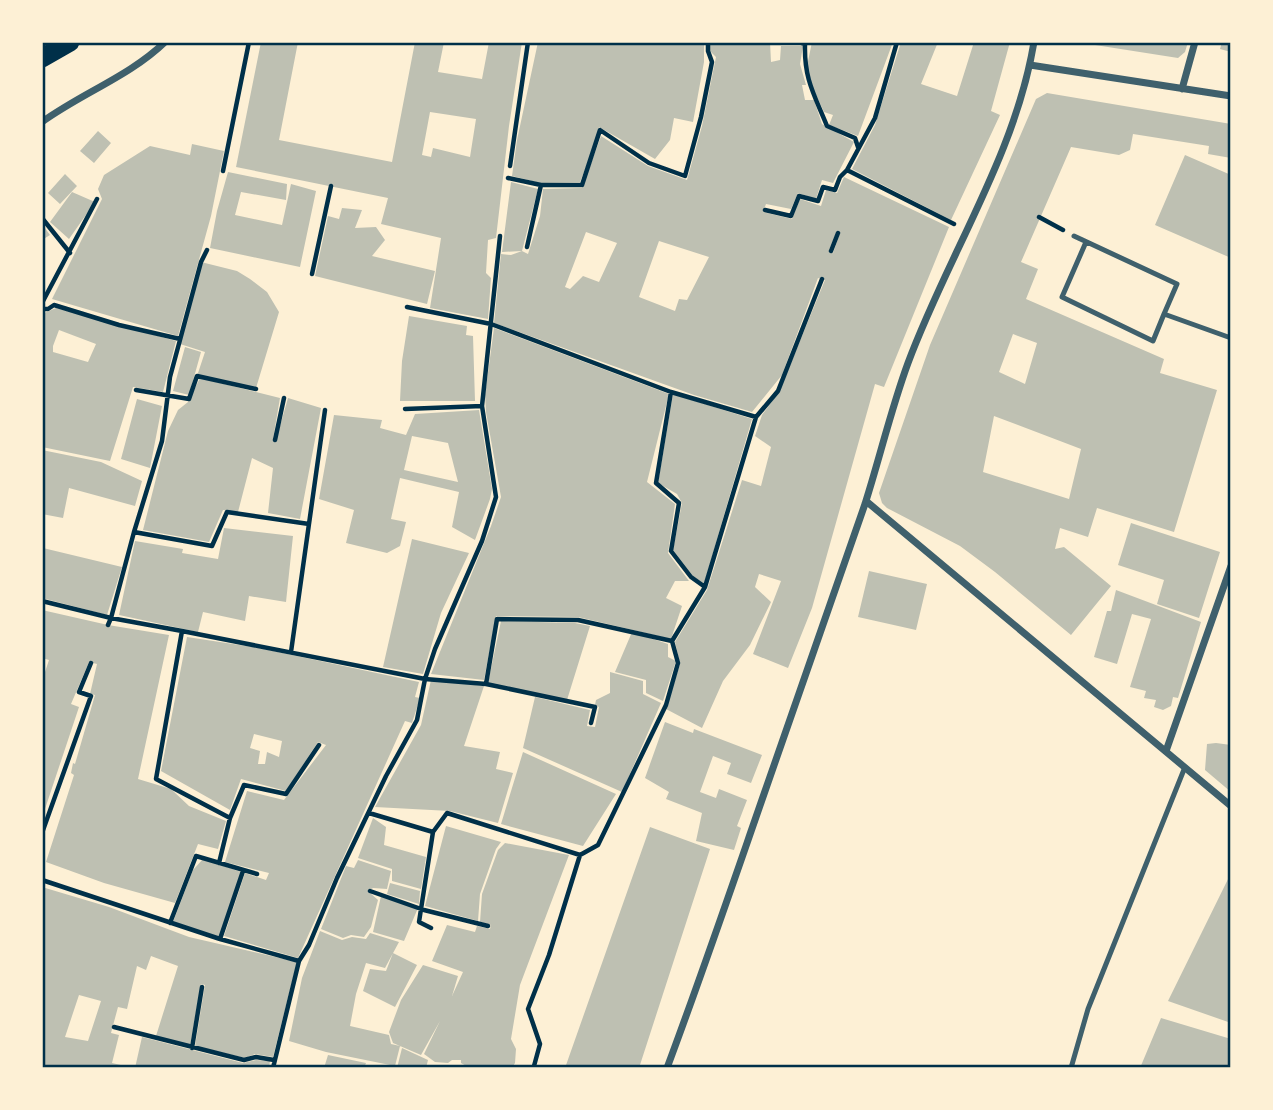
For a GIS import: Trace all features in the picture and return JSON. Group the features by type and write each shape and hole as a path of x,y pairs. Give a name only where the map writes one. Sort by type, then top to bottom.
{"highway":[{"path":"42,58 70,42"}],"street":[{"path":"42,122 65,105 135,68 165,42"},
{"path":"667,1068 703,974 866,501 907,365 929,309 968,230 1010,130 1030,65 1034,42"},
{"path":"1182,89 1195,42"},
{"path":"1030,65 1231,96"},
{"path":"866,501 1231,806"},
{"path":"1166,751 1231,566"}],"lane":[{"path":"1074,236 1177,284 1153,341 1062,297 1086,242"},
{"path":"1164,314 1231,338"},
{"path":"1071,1068 1088,1009 1185,767"}],"path":[{"path":"223,172 249,42"},
{"path":"510,166 528,42"},
{"path":"508,178 541,186 582,185 600,130 649,163 685,176 712,62 708,42"},
{"path":"799,42 804,44 804,66 809,85 827,126 855,138 858,148"},
{"path":"765,210 791,216 799,196 818,201 823,187 835,190 874,118 897,42"},
{"path":"847,170 968,230"},
{"path":"847,170 849,179"},
{"path":"312,274 331,186"},
{"path":"527,247 541,186"},
{"path":"42,303 97,198"},
{"path":"1039,217 1074,236"},
{"path":"42,218 70,253"},
{"path":"831,251 838,233"},
{"path":"273,1068 299,961 309,945 337,878 417,720 425,679 435,649 482,541 496,498 482,406 500,236"},
{"path":"108,625 162,441 180,339 201,262 207,250"},
{"path":"531,1068 534,1066 540,1044 528,1009 549,954 580,855 598,845 666,705 678,663 672,641 705,587 756,417 778,391 811,313 822,279"},
{"path":"42,309 54,305 119,325 180,339"},
{"path":"407,307 491,324 671,391 756,417"},
{"path":"136,390 189,398 197,376 256,389"},
{"path":"671,391 656,483 679,503 671,551 691,577 705,587"},
{"path":"275,440 284,398"},
{"path":"405,410 482,406"},
{"path":"291,652 325,410"},
{"path":"134,532 212,546 228,512 309,524"},
{"path":"42,601 111,618 425,679 486,684 595,707 591,723"},
{"path":"486,684 497,619 578,620 672,641"},
{"path":"181,631 156,779 230,818"},
{"path":"42,833 91,696 79,692 91,663"},
{"path":"219,863 230,818 244,785 286,793 319,746"},
{"path":"369,813 433,832"},
{"path":"431,928 419,922 421,907 433,832 447,813 580,855"},
{"path":"170,923 196,856 257,874"},
{"path":"220,939 243,870"},
{"path":"42,880 220,939 299,961"},
{"path":"370,891 457,919 488,926"},
{"path":"192,1048 202,987"},
{"path":"114,1027 244,1060 256,1057 274,1059"}],"building":[{"path":"261,42 298,42 279,140 392,162 415,42 444,42 438,72 482,79 489,42 522,42 496,238 488,240 486,273 491,278 488,319 430,308 441,238 381,224 388,198 236,167","holes":["430,112 476,119 470,157 433,148 431,157 422,155"]},
{"path":"538,42 704,42 704,62 693,122 674,118 670,140 655,159 599,127 580,182 540,183 512,176"},
{"path":"710,42 770,42 771,62 780,60 781,46 803,46 800,64 806,85 802,85 805,100 814,100 822,124 854,142 833,183 822,180 816,199 798,193 791,209 766,204 763,212 792,219 800,199 821,206 826,190 837,193 844,177 949,227 884,387 875,384 812,608 788,668 753,654 781,581 759,574 755,587 771,602 750,645 723,681 702,728 666,709 680,664 675,642 707,590 742,480 761,486 771,447 755,436 762,415 779,392 825,280 818,278 782,375 752,412 694,395 494,323 501,254 511,255 522,251 528,254 540,216 543,189 582,188 601,136 648,166 687,180 702,126 716,57 710,51","holes":["586,232 617,243 599,282 583,276 570,289 565,287","836,233 840,233 833,253 829,250","659,241 709,257 687,300 679,299 675,311 639,297"]},
{"path":"812,42 893,42 858,136 829,125 833,115 824,112 811,84 807,66"},
{"path":"901,42 938,42 921,84 957,96 974,42 1010,42 991,111 1000,115 951,220 852,169 875,125"},
{"path":"1076,42 1188,42 1185,52 1178,58"},
{"path":"1222,42 1231,42 1231,52 1220,49"},
{"path":"1047,93 1231,124 1231,158 1208,154 1209,146 1133,134 1130,150 1119,155 1071,147 1021,262 1038,269 1026,299 1164,359 1160,373 1217,390 1174,532 1097,508 1088,537 1060,528 1055,549 1064,547 1111,586 1071,635 960,546 887,508 879,493 930,345 1036,99","holes":["1013,334 1037,343 1025,384 999,372","994,416 1081,449 1069,499 983,472"]},
{"path":"98,131 111,143 94,163 80,151"},
{"path":"192,144 224,151 211,216 178,336 52,299 102,199 98,189 104,175 150,146 190,155"},
{"path":"1185,155 1231,175 1231,258 1155,225"},
{"path":"228,172 287,184 286,200 241,192 235,215 282,225 291,184 316,191 300,267 210,248"},
{"path":"65,174 77,186 60,204 48,193"},
{"path":"511,182 538,189 522,251 502,252"},
{"path":"72,192 95,202 69,239 50,222"},
{"path":"342,208 362,210 355,228 376,227 385,240 372,256 435,271 427,304 315,276 328,216 339,219"},
{"path":"42,224 50,235 42,240"},
{"path":"201,262 237,271 250,279 267,292 279,312 256,388 197,376 205,352 180,344"},
{"path":"56,308 176,341 163,392 133,387 110,461 42,447 42,314","holes":["59,330 96,344 88,362 53,352"]},
{"path":"409,316 467,326 466,335 473,336 475,401 400,401 402,361"},
{"path":"494,328 669,394 647,482 675,504 668,553 689,581 675,581 666,598 682,606 671,639 578,617 496,616 484,680 431,674 501,497 485,395"},
{"path":"185,347 201,352 189,395 173,391"},
{"path":"200,378 280,398 273,439 276,440 288,398 321,408 300,519 268,513 273,468 252,458 238,512 223,510 209,542 143,530 168,431 178,410 188,402"},
{"path":"673,394 752,419 704,584 693,576 673,550 682,503 677,494 658,483"},
{"path":"137,399 162,406 150,468 121,459"},
{"path":"479,410 492,489 475,540 452,527 459,492 400,478 391,519 406,522 400,546 387,553 346,543 354,510 319,499 334,415 382,420 380,428 406,435 415,414","holes":["412,436 448,443 458,482 404,470"]},
{"path":"42,450 101,462 142,481 135,506 69,488 63,518 42,514"},
{"path":"1131,523 1220,552 1199,618 1157,604 1164,580 1118,565"},
{"path":"224,528 293,536 286,602 249,596 245,621 203,612 198,632 119,615 135,541 183,549 182,553 218,559"},
{"path":"412,539 469,553 441,613 423,674 383,667"},
{"path":"43,548 122,567 107,615 42,598"},
{"path":"869,571 927,584 916,630 858,617"},
{"path":"1116,590 1201,622 1178,698 1173,697 1171,706 1163,710 1154,707 1156,700 1144,698 1146,691 1130,687 1151,619 1132,614 1117,664 1094,657"},
{"path":"42,610 169,635 138,779 171,789 189,806 226,821 218,849 198,844 175,903 104,883 46,862 74,775 71,773 73,763 75,764 95,695 90,694 97,664 89,662 71,704 79,707 42,818 42,681 49,660 42,658"},
{"path":"501,621 575,623 590,626 567,700 488,683"},
{"path":"632,632 668,644 668,657 676,661 663,701 646,693 646,680 615,672"},
{"path":"187,637 259,648 419,682 415,697 420,698 412,723 405,721 298,958 224,936 245,873 266,880 269,873 225,862 247,791 284,800 326,745 318,742 286,791 241,779 230,810 161,771","holes":["254,734 282,741 279,757 267,752 265,764 258,764 260,751 250,748"]},
{"path":"610,672 643,681 643,694 661,703 622,792 523,748 535,697 590,710 587,726 595,727 599,707 595,705 596,700 610,693"},
{"path":"431,680 484,686 464,746 500,752 496,769 513,773 498,823 450,811 375,807 421,725"},
{"path":"665,722 693,733 694,729 762,755 751,783 727,774 731,763 713,756 700,792 716,798 719,789 747,800 737,826 741,828 734,850 696,841 702,813 666,799 669,792 645,778"},
{"path":"1207,744 1231,745 1231,792 1205,770"},
{"path":"523,752 616,794 583,846 501,824"},
{"path":"373,818 386,827 384,845 426,857 421,889 392,881 392,869 358,858"},
{"path":"446,826 501,842 480,894 478,921 425,906"},
{"path":"650,827 710,849 639,1068 565,1068"},
{"path":"505,843 569,855 520,985 511,1039 516,1049 515,1063 512,1068 480,1068 468,1067 461,1063 461,1060 435,1062 424,1054 440,1021 421,1055 393,1043 389,1032 401,1000 423,965 458,976 452,996 463,972 432,961 447,925 475,932 477,926 490,929 491,925 480,922 482,894 498,850"},
{"path":"203,859 241,872 219,937 173,922 193,870"},
{"path":"358,860 391,871 387,889 373,888 368,891 378,900 371,927 364,937 351,935 343,938 321,929 346,866 354,868"},
{"path":"1231,873 1231,1023 1168,1001"},
{"path":"390,883 420,891 419,904 387,894"},
{"path":"42,887 109,907 189,937 297,962 273,1057 255,1054 245,1058 195,1046 205,985 201,984 190,1046 156,1036 178,966 151,956 146,970 137,966 127,1009 118,1007 111,1033 119,1035 112,1063 134,1068 42,1068","holes":["79,995 101,1001 88,1041 65,1037"]},
{"path":"381,896 418,908 404,941 373,932"},
{"path":"320,931 342,940 352,937 366,939 370,933 399,942 385,968 366,963 350,1026 389,1035 391,1044 400,1046 395,1066 326,1052 289,1041 302,978"},
{"path":"393,953 417,965 395,1007 363,991 370,969 386,971"},
{"path":"1161,1018 1231,1039 1231,1068 1140,1068"},
{"path":"142,1037 243,1063 270,1061 269,1068 135,1068"},
{"path":"402,1048 428,1060 426,1068 397,1068"},
{"path":"328,1055 366,1063 364,1068 324,1068"}]}
